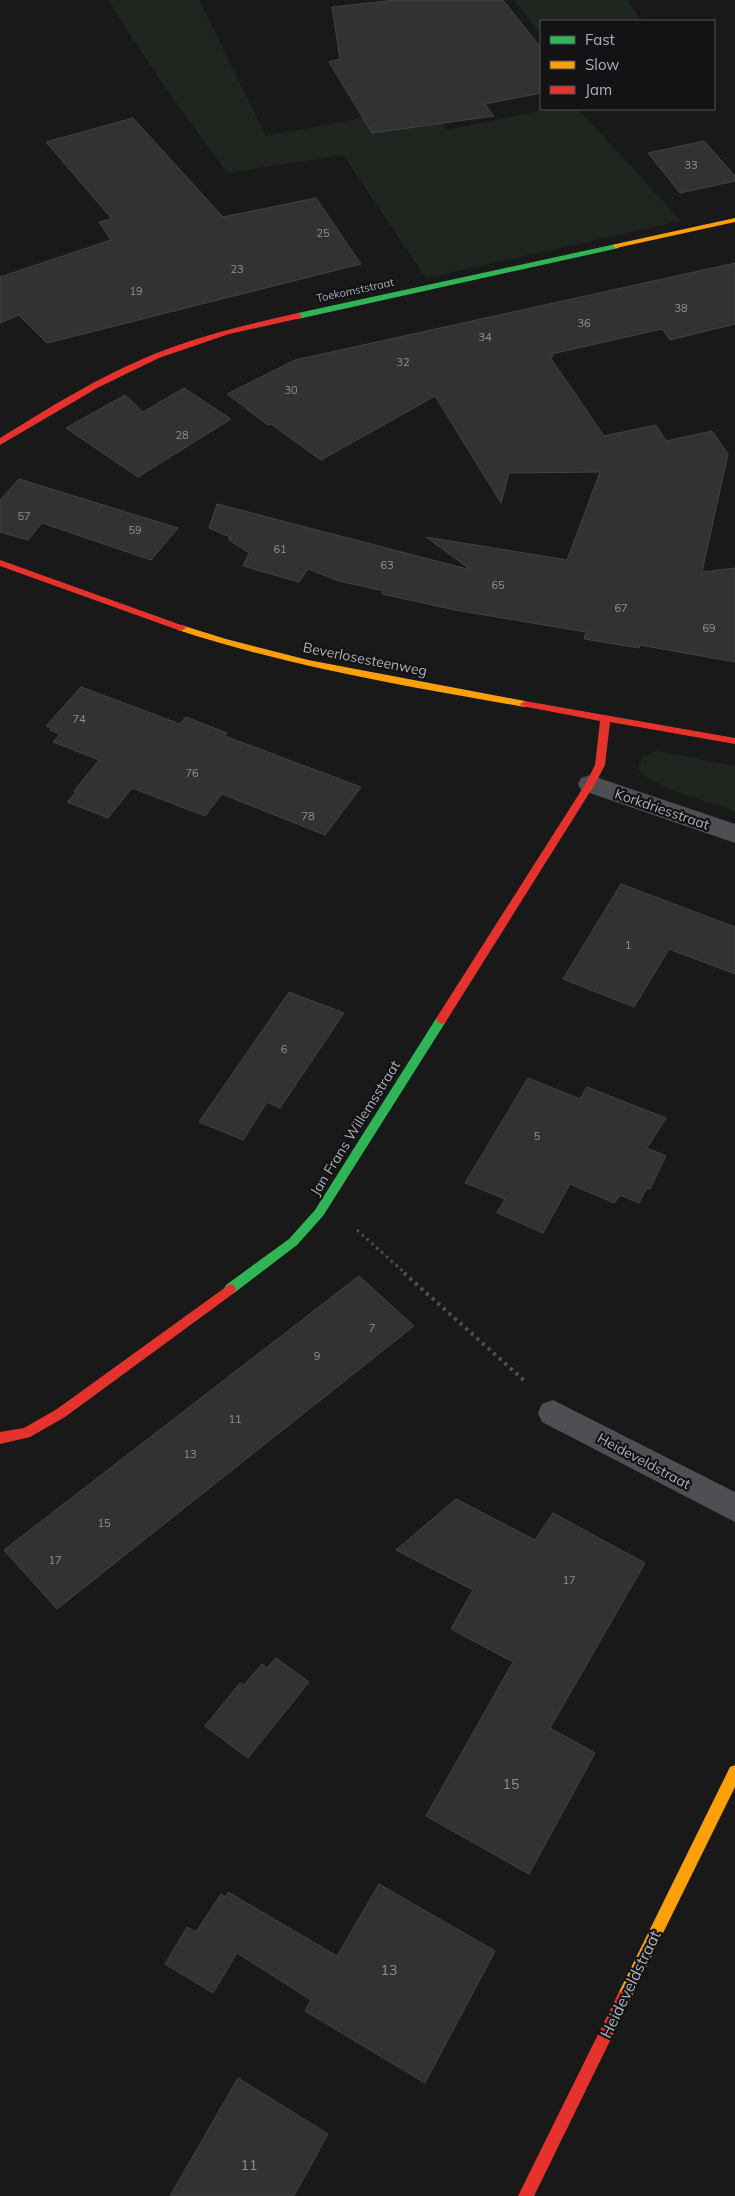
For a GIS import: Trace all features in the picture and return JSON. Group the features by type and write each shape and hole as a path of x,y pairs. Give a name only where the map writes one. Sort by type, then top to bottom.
{"street":[{"name":"Toekomststraat","path":"0,442 43,415 145,361 193,343 250,326 735,220"},
{"name":"Beverlosesteenweg","path":"0,563 218,641 341,671 735,741"},
{"name":"Jan Frans Willemsstraat","path":"0,1438 26,1433 60,1413 293,1242 319,1213 590,784 600,764 605,718"},
{"name":"Korkdriesstraat","path":"590,784 735,834"},
{"name":"Heideveldstraat","path":"553,1414 735,1508"},
{"name":"Heideveldstraat","path":"526,2196 735,1772"}],"path":[{"path":"326,1202 535,1390 553,1414"}],"shaded area":[{"path":"108,0 199,0 266,136 430,105 448,130 543,110 579,110 681,221 426,278 343,155 227,173 160,80"},
{"path":"515,0 627,0 641,20 540,20 540,35"},
{"path":"657,751 735,766 735,811 684,795 648,778 638,770 642,758"}],"building":[{"path":"396,0 503,0 540,47 540,93 485,104 494,116 372,133 329,62 340,59 332,7"},
{"path":"133,118 223,217 316,198 361,264 47,343 19,315 0,323 0,277 111,240 99,222 112,219 46,142"},
{"path":"704,141 735,176 735,181 680,193 648,153"},
{"path":"735,263 735,324 670,340 662,329 551,354 553,356 550,357 604,436 656,425 666,441 712,431 728,454 702,572 735,568 735,662 640,645 639,648 584,639 586,632 455,610 382,594 384,591 339,581 308,569 299,582 243,566 249,553 228,539 232,538 209,528 217,504 471,570 426,537 567,560 600,472 509,473 501,503 435,396 321,460 271,424 268,425 227,394 295,360"},
{"path":"184,388 231,419 138,477 66,428 125,395 143,412"},
{"path":"19,479 178,528 151,560 42,523 28,540 0,532 0,500"},
{"path":"81,687 180,724 186,717 227,733 225,736 361,787 325,835 222,794 205,816 132,788 108,818 67,802 99,760 53,742 60,734 46,726"},
{"path":"621,884 735,927 735,974 669,949 634,1007 563,979"},
{"path":"289,992 344,1013 280,1108 267,1102 243,1140 199,1122"},
{"path":"528,1078 580,1099 587,1087 666,1118 647,1148 666,1156 650,1189 647,1188 639,1203 620,1195 614,1203 570,1184 543,1233 497,1213 505,1199 465,1183"},
{"path":"359,1276 414,1326 57,1609 4,1550"},
{"path":"456,1499 535,1540 553,1513 645,1563 550,1728 595,1753 529,1874 426,1816 513,1662 451,1629 473,1590 396,1550"},
{"path":"276,1658 309,1682 248,1758 205,1726 240,1683 244,1685 262,1664 267,1668"},
{"path":"379,1884 495,1951 425,2083 305,2011 311,2000 237,1953 213,1993 165,1964 187,1927 196,1932 221,1894 225,1897 228,1892 337,1956"},
{"path":"238,2078 328,2134 294,2196 170,2196"}],"traffic: fast":[{"path":"298,316 616,246"},
{"path":"230,1289 293,1242 319,1213 441,1020"}],"traffic: slow":[{"path":"616,246 735,220"},
{"path":"181,628 223,642 308,664 525,704"},
{"path":"624,1997 735,1772"}],"traffic: jam":[{"path":"0,442 96,385 156,356 226,333 298,316"},
{"path":"0,563 181,628"},
{"path":"525,704 735,741"},
{"path":"441,1020 590,784 600,765 605,719"},
{"path":"0,1438 26,1433 61,1413 230,1289"},
{"path":"526,2196 624,1997"}]}
